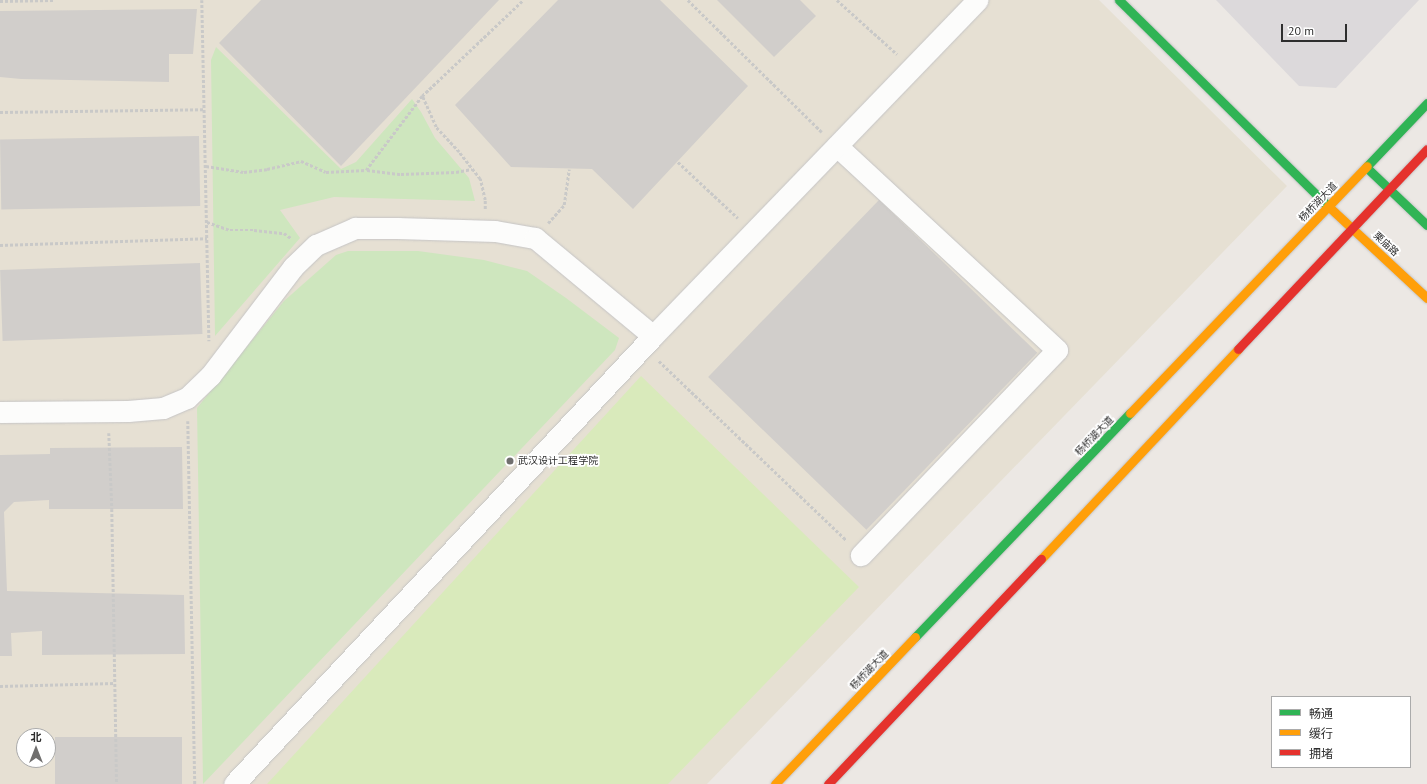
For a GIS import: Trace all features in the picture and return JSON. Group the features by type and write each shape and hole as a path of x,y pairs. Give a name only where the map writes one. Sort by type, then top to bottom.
{"main road":[{"name":"栗庙路","path":"1119,0 1329,206 1427,298"},
{"name":"杨桥湖大道","path":"775,784 1427,103"},
{"path":"828,784 1427,149"},
{"path":"1366,167 1427,225"}],"street":[{"path":"234,784 648,341 978,0"},
{"path":"836,146 1057,350 861,555"},
{"path":"0,412 107,411 163,408 187,398 210,376 288,273 316,245 355,228 484,230 535,238 648,341"}],"path":[{"path":"0,1 54,0"},
{"path":"202,0 210,376"},
{"path":"366,170 422,96 523,0"},
{"path":"688,0 836,146"},
{"path":"837,0 912,68"},
{"path":"422,96 436,127 480,178 485,200 484,230"},
{"path":"0,112 205,109"},
{"path":"206,166 244,172 267,169 301,161 326,172 366,170 401,174 456,172 472,169"},
{"path":"678,162 753,232"},
{"path":"535,238 564,205 569,169"},
{"path":"207,222 230,230 254,230 284,233 310,251"},
{"path":"0,245 207,238"},
{"path":"648,341 861,555"},
{"path":"187,398 196,784"},
{"path":"107,411 112,509 117,784"},
{"path":"0,686 115,683"}],"shaded area":[{"name":"武汉设计工程学院","path":"0,0 1099,0 1287,186 707,784 0,784"},
{"path":"1216,0 1419,0 1336,88 1299,86"}],"green space":[{"path":"216,47 341,169 356,162 412,99 435,138 469,178 475,201 334,197 280,210 300,238 215,336 211,60"},
{"path":"348,251 418,251 484,260 527,271 619,338 615,350 203,784 197,408 284,301 336,255"},
{"path":"641,376 859,587 668,784 267,784"}],"building":[{"path":"261,0 499,0 341,166 219,43"},
{"path":"558,0 660,0 748,86 633,209 592,169 511,167 455,105"},
{"path":"717,0 800,0 816,16 774,57"},
{"path":"197,9 193,54 169,54 169,82 21,79 0,77 0,11"},
{"path":"199,136 200,206 1,209 0,139"},
{"path":"879,200 1037,353 866,530 708,377"},
{"path":"200,263 202,334 3,341 0,270"},
{"path":"182,447 183,509 49,509 49,500 14,502 4,512 7,591 184,595 185,654 42,655 42,631 11,633 12,656 0,656 0,455 50,454 50,448"},
{"path":"56,737 182,737 182,784 55,784"}],"traffic: fast":[{"path":"1119,0 1328,206"},
{"path":"1367,166 1427,103"},
{"path":"1366,167 1427,225"},
{"path":"915,637 1130,413"}],"traffic: slow":[{"path":"1130,413 1367,166"},
{"path":"1328,206 1427,298"},
{"path":"1041,559 1238,349"},
{"path":"775,784 915,637"}],"traffic: jam":[{"path":"1238,349 1427,149"},
{"path":"828,784 1041,559"}],"place":[{"name":"武汉设计工程学院","path":"510,461"}]}
